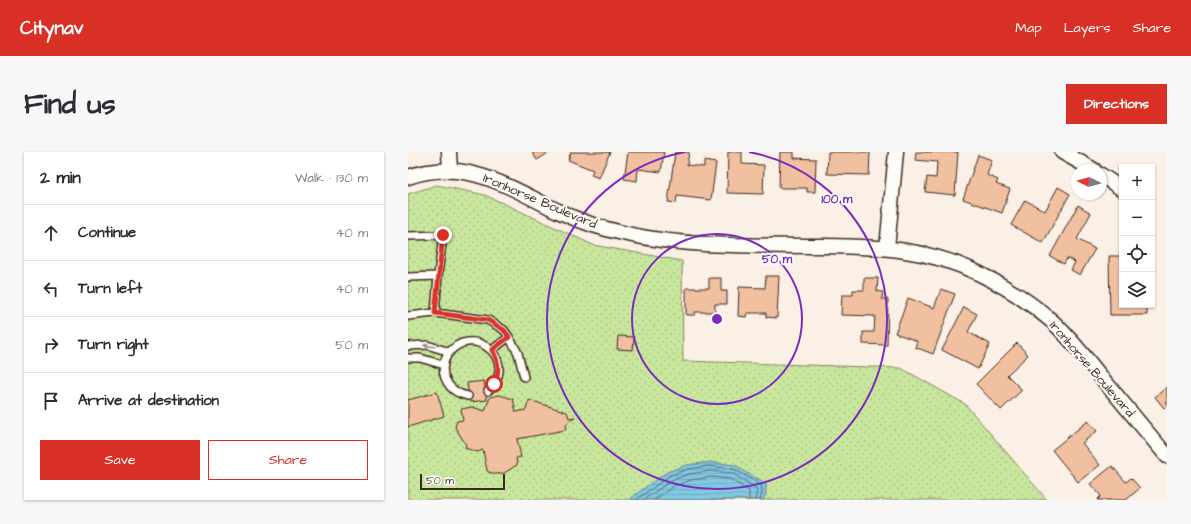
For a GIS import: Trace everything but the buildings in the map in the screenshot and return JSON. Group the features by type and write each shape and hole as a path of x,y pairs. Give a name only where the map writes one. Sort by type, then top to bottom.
{"street":[{"path":"449,152 450,170"},
{"path":"887,248 896,152"},
{"path":"1062,152 1083,164"},
{"name":"Ironhorse Boulevard","path":"408,177 450,170 468,172 503,184 560,212 593,225 623,234 654,240 700,244 887,248 908,250 947,260 1004,286 1030,303 1053,323 1075,345 1167,456"},
{"path":"1107,179 1119,187"}],"lane":[{"path":"408,236 443,235 435,313"},
{"path":"408,277 438,276"},
{"path":"408,316 435,313 488,320 504,330 509,337 518,353 524,377"},
{"path":"492,350 509,337"},
{"path":"468,396 461,395 453,390 447,383 444,374 446,356 459,344 476,342 485,345 492,350 499,367 498,376 488,391"},
{"path":"408,346 427,345 450,352"},
{"path":"408,358 420,358 444,365"}],"green space":[{"path":"437,185 485,195 593,245 682,261 683,361 901,368 965,404 1047,500 408,500 408,194"}],"water":[{"path":"710,462 735,465 766,483 766,494 763,500 631,500 633,496 667,472 687,465"}],"route":[{"path":"443,235 435,313 488,320 504,330 509,337 492,350 499,367 498,376 494,384"}]}
